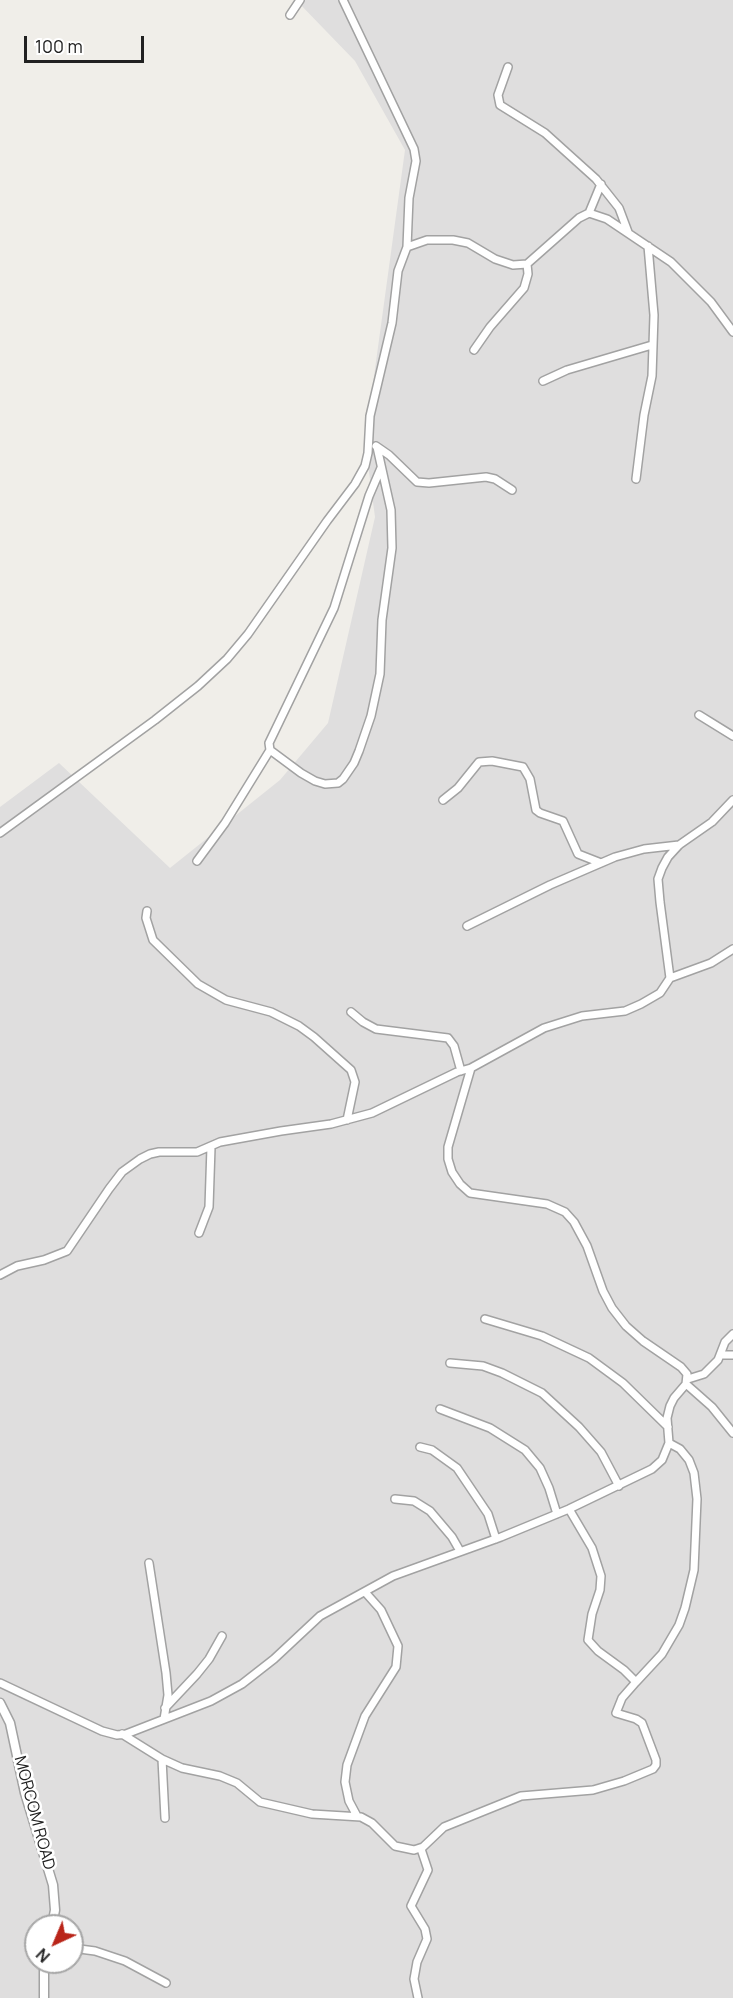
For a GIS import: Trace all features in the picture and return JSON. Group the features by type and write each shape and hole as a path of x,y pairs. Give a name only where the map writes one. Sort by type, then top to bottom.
{"street":[{"path":"290,15 300,0"},
{"path":"0,833 155,720 198,686 227,658 248,634 355,484 365,466 370,416 388,340 398,271 407,247 409,198 416,161 414,149 343,0"},
{"path":"508,67 498,95 500,105 545,133 601,184 619,208 628,232"},
{"path":"407,247 427,240 453,240 468,243 504,262 519,266 527,264 579,218 589,213 601,184"},
{"path":"589,213 607,219 671,262 697,287 733,332"},
{"path":"636,479 644,415 652,376 654,315 648,246"},
{"path":"474,350 490,327 525,288 528,274 527,264"},
{"path":"543,381 567,370 652,345"},
{"path":"369,441 417,482 429,483 486,477 495,478 512,490"},
{"path":"270,750 308,777 325,784 338,783 354,763 371,716 381,674 382,620 393,528 377,447"},
{"path":"197,861 225,823 270,750 269,743 334,608 369,496 381,468"},
{"path":"699,715 733,736"},
{"path":"443,800 458,788 479,762 492,761 523,767 530,779 536,810 563,821 578,854 601,863"},
{"path":"670,978 658,879 668,857 680,845 712,822 733,800"},
{"path":"467,926 601,863 645,849 680,845"},
{"path":"147,911 146,918 153,940 198,984 226,1000 271,1012 299,1026 351,1070 355,1082 347,1120"},
{"path":"0,1275 17,1266 44,1260 67,1251 122,1172 140,1159 159,1152 197,1152 220,1142 347,1120 372,1113 471,1068 544,1028 582,1016 624,1011 641,1004 660,993 670,978 711,963 733,949"},
{"path":"351,1012 376,1029 448,1038 454,1046 461,1071"},
{"path":"471,1068 448,1147 448,1159 452,1172 460,1184 470,1193 547,1204 565,1212 574,1222 587,1246 603,1292 612,1308 626,1326 643,1341 681,1367 687,1374 687,1381 733,1433"},
{"path":"199,1233 209,1207 211,1147"},
{"path":"485,1319 542,1336 589,1358 623,1383 668,1426"},
{"path":"0,1683 109,1734 122,1734 211,1701 242,1684 320,1616 393,1576 496,1539 557,1514 652,1469 662,1460 669,1443 667,1418 674,1398 687,1381 704,1374 718,1360 725,1342 733,1334"},
{"path":"720,1355 733,1354"},
{"path":"450,1363 483,1366 542,1393 579,1427 601,1452 619,1486"},
{"path":"440,1409 490,1428 525,1450 540,1468 557,1514"},
{"path":"122,1734 162,1759 182,1768 220,1776 237,1784 260,1802 312,1814 357,1816 372,1823 398,1847 414,1850 421,1849 444,1827 521,1796 593,1790 624,1781 655,1767 656,1760 642,1723 616,1713 622,1698 662,1654 679,1625 694,1570 697,1499 694,1473 689,1460 680,1449 669,1443"},
{"path":"420,1447 432,1450 457,1468 488,1514 496,1539"},
{"path":"395,1499 414,1501 430,1511 452,1537 460,1551"},
{"path":"569,1509 592,1548 601,1576 600,1590 592,1614 588,1640 636,1682"},
{"path":"149,1563 166,1673 168,1695 164,1719"},
{"path":"357,1816 349,1801 345,1782 347,1765 365,1716 396,1667 398,1646 381,1610 364,1592"},
{"path":"165,1708 197,1674 222,1636"},
{"name":"MORCOM ROAD","path":"0,1703 10,1723 26,1793 54,1885 54,1914"},
{"path":"162,1759 165,1818"},
{"path":"418,1998 414,1979 417,1962 427,1934 411,1906 428,1870 421,1849"},
{"path":"84,1950 125,1961 166,1983"},
{"path":"44,1974 44,1998"}],"shaded area":[{"path":"296,0 733,0 733,1998 0,1998 0,807 59,763 170,868 280,780 328,723 375,517 365,442 405,150 355,61"}]}
